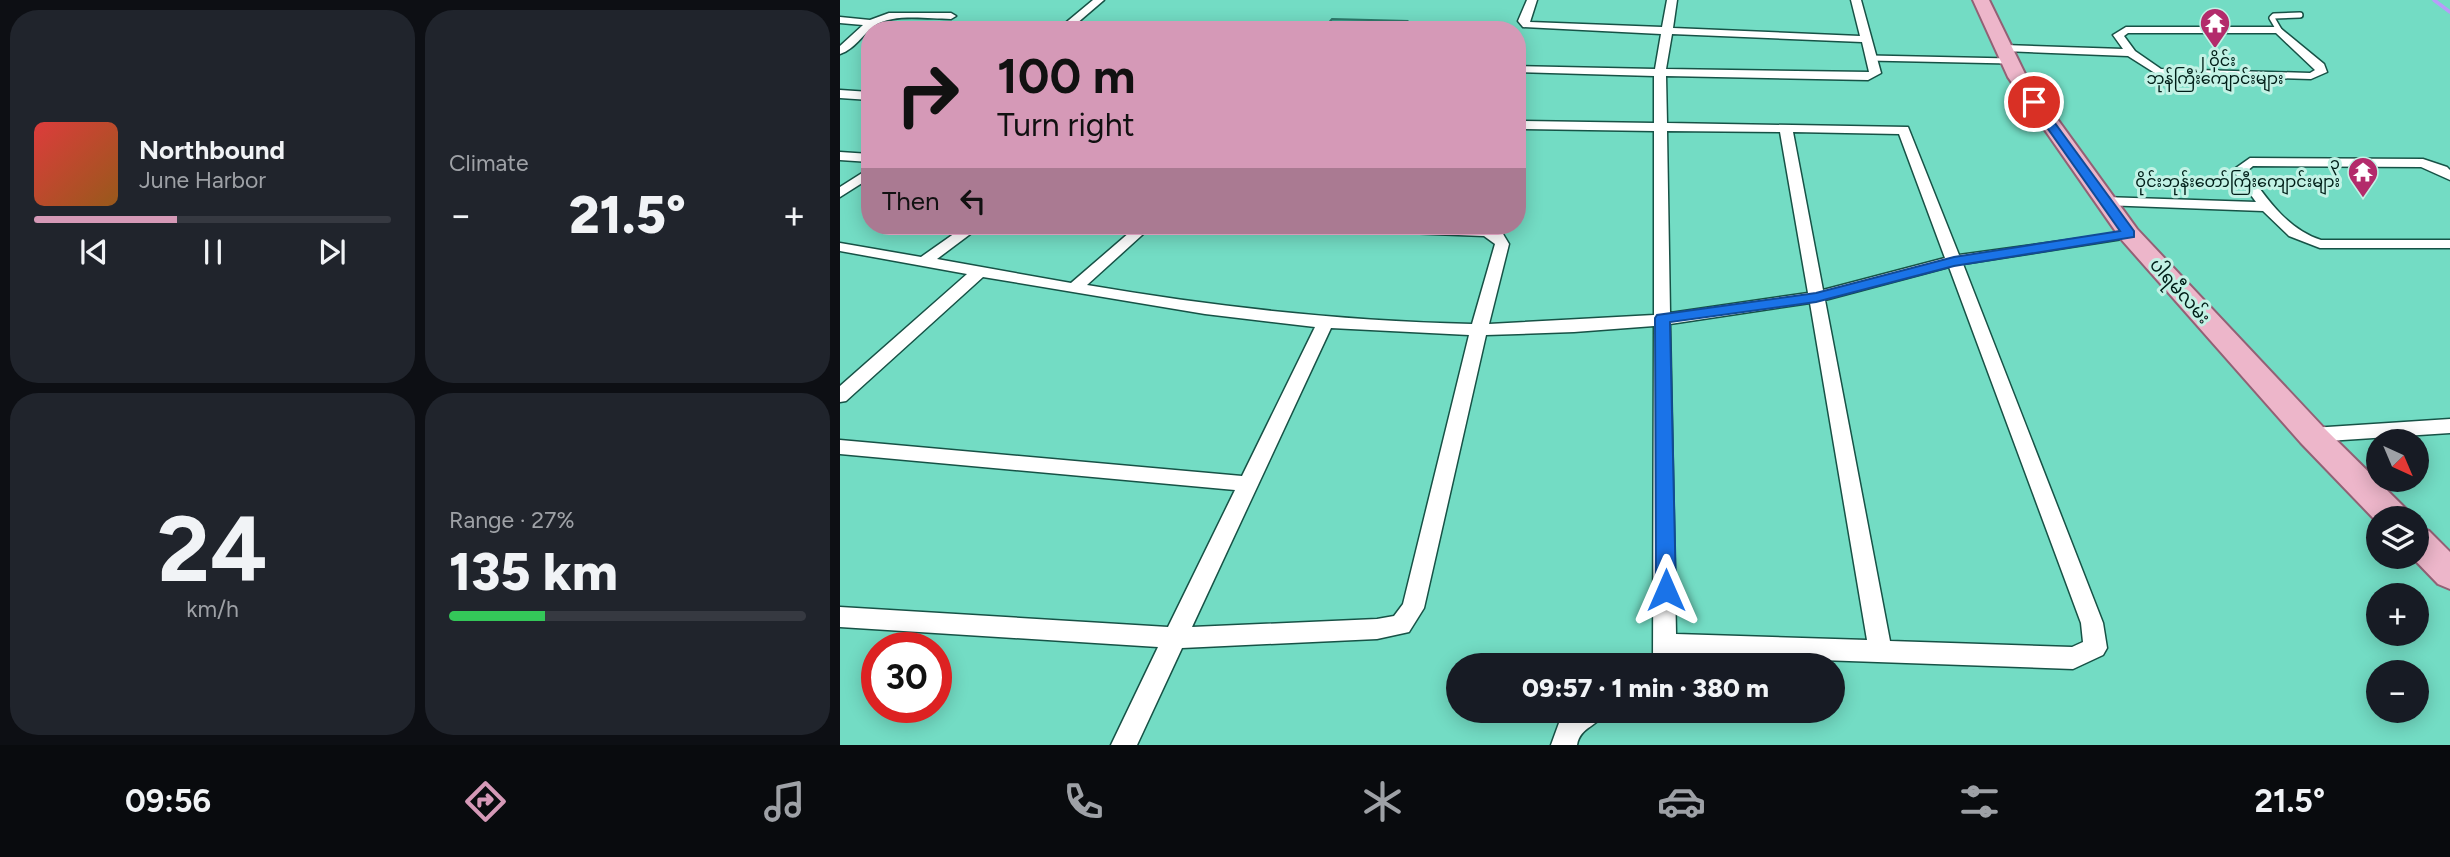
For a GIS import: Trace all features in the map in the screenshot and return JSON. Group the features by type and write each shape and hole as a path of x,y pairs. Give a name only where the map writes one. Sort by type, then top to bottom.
{"main road":[{"name":"ပါရမီလမ်း","path":"1981,0 2021,82 2102,201 2312,435 2382,506"},
{"path":"2429,553 2450,574"}],"street":[{"path":"1073,21 1099,0"},
{"path":"1523,21 1532,0"},
{"path":"1665,653 1660,73 1671,0"},
{"path":"1526,69 1868,78 1875,73 1856,0"},
{"path":"877,21 889,16 951,16"},
{"path":"840,20 861,22"},
{"path":"1526,24 1866,39"},
{"path":"2126,30 2279,30 2320,66 2321,72 2311,76 2168,73 2151,69 2131,53 2118,35 2126,30"},
{"path":"844,49 861,33"},
{"path":"2007,55 2131,53"},
{"path":"840,94 861,95"},
{"path":"1526,124 1904,130 2092,623 2095,648 2073,658 1881,652 1809,653"},
{"path":"1786,129 1881,652"},
{"path":"840,156 861,157"},
{"path":"2450,176 2423,163 2250,162 2240,170 2265,207 2295,236 2306,241 2320,244 2450,244"},
{"path":"840,193 861,178"},
{"path":"2102,201 2265,207"},
{"path":"841,248 979,272 1325,323 1364,327 1479,330 1574,327 1816,297 1954,261 2129,234"},
{"path":"925,261 961,235"},
{"path":"1076,287 1135,235"},
{"path":"840,617 1173,638 1377,629 1401,625 1413,608 1502,244 1499,237 1494,235"},
{"path":"840,397 979,272"},
{"path":"1124,745 1325,323"},
{"path":"2312,435 2450,426"},
{"path":"840,447 1249,484"},
{"path":"1564,745 1567,729 1572,723"}],"lane":[{"path":"2279,30 2272,18 2274,16 2300,15"},
{"path":"1870,58 2007,55"}],"building":[{"path":"1332,19 1407,21 1330,21"}],"waterway":[{"path":"2434,0 2450,12"}],"place":[{"name":"၂ ဝိုင်း ဘုန်ကြီးကျောင်းများ","path":"2215,50"},
{"name":"၃ ဝိုင်းဘုန်းတော်ကြီးကျောင်းများ","path":"2363,199"}],"route":[{"path":"1666,590 1663,318 1816,297 1954,261 2129,234 2102,201 2034,102"}]}
